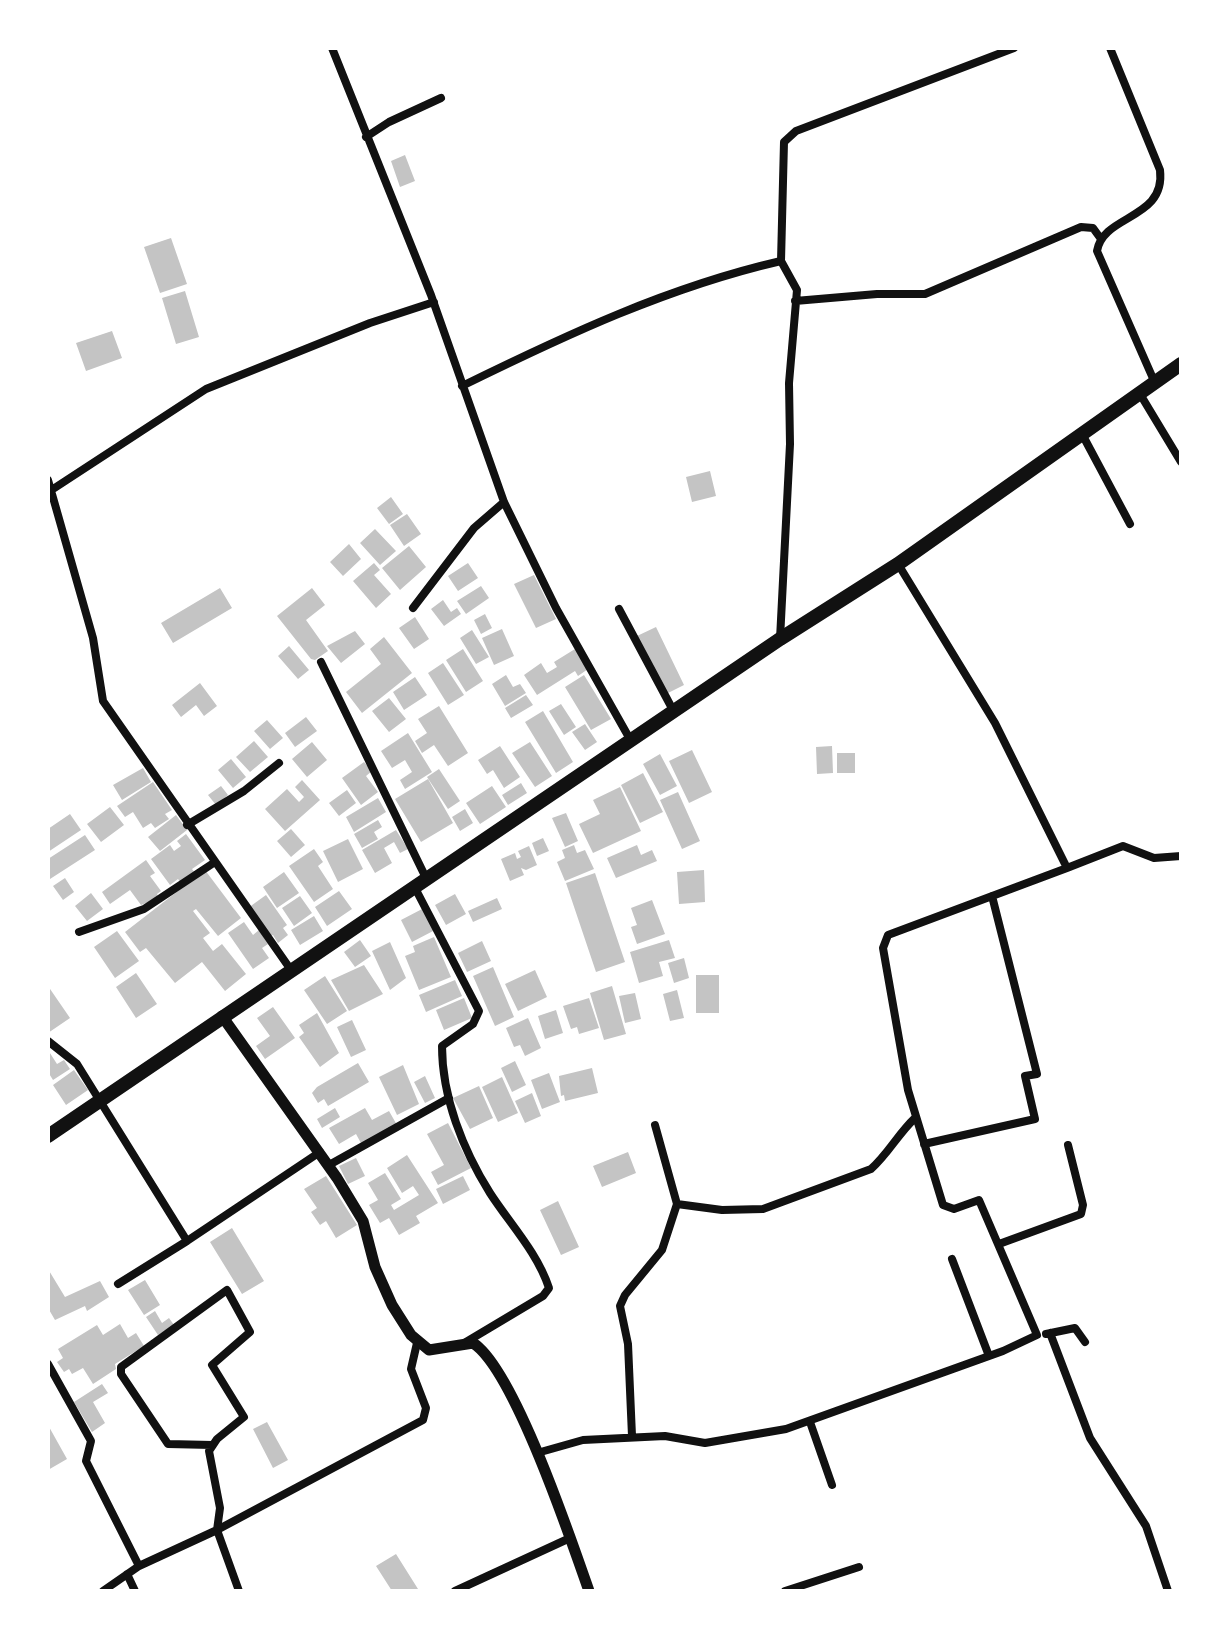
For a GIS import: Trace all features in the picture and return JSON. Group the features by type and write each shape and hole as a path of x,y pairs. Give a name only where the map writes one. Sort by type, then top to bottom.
{"main road":[{"path":"48,1136 780,639 898,564 1181,364"}],"street":[{"path":"332,48 434,302 504,502 556,608 631,741"},
{"path":"780,639 790,444 792,316 796,284 781,261 783,146 786,137 1014,48"},
{"path":"1101,239 1154,200 1162,185 1160,170 1110,48"},
{"path":"366,137 389,122 441,98"},
{"path":"795,301 877,294 925,294 1081,227 1093,228 1101,239 1098,259 1156,383"},
{"path":"462,386 578,328 716,276 781,261"},
{"path":"53,489 206,389 370,323 434,302"},
{"path":"1140,394 1181,462"},
{"path":"1082,434 1130,524"},
{"path":"48,480 93,638 103,701 291,970"},
{"path":"413,608 474,528 504,502"},
{"path":"898,564 995,723 1067,868"},
{"path":"619,609 674,712"},
{"path":"222,1016 329,1165 363,1221 375,1267 392,1305 417,1343 429,1350 465,1342 543,1296 549,1288 530,1250 489,1191 449,1098 443,1076 442,1046 473,1024 479,1011 321,662"},
{"path":"187,825 244,791 279,763"},
{"path":"1037,1335 979,1200 954,1209 943,1205 915,1118 883,941 888,935 926,919 1123,846 1154,858 1181,856"},
{"path":"79,932 144,909 215,862"},
{"path":"924,1144 1035,1119 1025,1076 1037,1074 992,896"},
{"path":"48,1041 77,1064 187,1241"},
{"path":"329,1165 449,1098"},
{"path":"677,1204 722,1210 763,1209 871,1169 881,1160 895,1136 915,1118"},
{"path":"632,1436 628,1344 620,1306 625,1295 662,1250 677,1204 655,1125"},
{"path":"999,1244 1081,1214 1083,1205 1068,1145"},
{"path":"118,1284 320,1152"},
{"path":"952,1259 989,1356"},
{"path":"212,1445 168,1444 121,1374 121,1367 227,1290 250,1334 215,1360 212,1367 244,1417 212,1445 209,1459 219,1498 217,1530 239,1591"},
{"path":"537,1453 583,1440 632,1436 705,1443 810,1422 989,1356 1037,1335 1075,1328 1085,1342"},
{"path":"1050,1333 1090,1438 1146,1526 1168,1591"},
{"path":"465,1342 481,1348 489,1358 537,1453 589,1591"},
{"path":"103,1591 139,1566 217,1530 423,1420 426,1408 411,1369 417,1343"},
{"path":"48,1364 91,1441 86,1461 139,1566"},
{"path":"810,1422 832,1485"},
{"path":"455,1591 570,1538"},
{"path":"785,1591 859,1567"},
{"path":"127,1574 135,1591"}],"building":[{"path":"405,155 415,181 400,187 391,161"},
{"path":"171,238 187,284 160,293 144,247"},
{"path":"185,291 199,337 176,344 162,298"},
{"path":"112,331 122,358 86,371 76,343"},
{"path":"710,471 716,496 692,502 686,477"},
{"path":"391,497 403,514 389,524 377,508"},
{"path":"407,514 421,534 404,546 390,525"},
{"path":"375,529 396,551 380,565 360,543"},
{"path":"349,544 361,559 343,576 330,562"},
{"path":"409,546 426,567 400,590 382,568"},
{"path":"374,563 380,570 374,575 391,594 376,608 353,581"},
{"path":"468,563 478,578 458,591 448,576"},
{"path":"534,575 556,619 536,628 514,584"},
{"path":"481,586 489,598 466,614 457,601"},
{"path":"220,588 232,608 173,643 161,623"},
{"path":"312,588 325,605 306,620 328,651 315,660 277,616"},
{"path":"443,600 451,612 457,608 461,614 444,626 431,609"},
{"path":"485,614 492,628 481,634 474,620"},
{"path":"415,617 429,639 414,649 399,628"},
{"path":"656,627 684,685 666,694 637,636"},
{"path":"502,629 514,656 494,665 482,638"},
{"path":"472,630 489,657 476,664 460,638"},
{"path":"355,631 365,644 341,663 327,646"},
{"path":"384,637 412,673 362,713 346,692 381,664 370,649"},
{"path":"289,646 309,670 298,679 278,656"},
{"path":"463,649 483,681 466,692 446,660"},
{"path":"575,649 588,669 578,676 575,671 537,695 524,675 541,663 547,673 557,667 554,662"},
{"path":"443,663 464,695 448,705 428,673"},
{"path":"506,675 513,687 520,684 526,693 505,706 492,684"},
{"path":"584,675 611,719 591,730 565,687"},
{"path":"415,677 427,695 404,710 393,692"},
{"path":"200,683 217,706 204,716 196,705 181,717 172,705"},
{"path":"526,695 533,705 511,718 505,708"},
{"path":"389,698 406,719 389,732 372,711"},
{"path":"561,704 576,727 564,735 549,711"},
{"path":"439,706 468,753 448,766 434,745 422,753 415,741 427,733 418,719"},
{"path":"543,711 573,762 556,773 525,722"},
{"path":"306,717 317,731 295,747 285,733"},
{"path":"267,720 283,738 270,749 254,731"},
{"path":"585,724 597,742 585,750 572,732"},
{"path":"408,733 432,772 405,789 400,780 412,772 405,760 392,768 381,751"},
{"path":"254,741 268,757 250,772 236,757"},
{"path":"312,742 327,760 307,777 292,759"},
{"path":"530,742 552,776 535,787 512,753"},
{"path":"500,746 520,777 504,788 493,770 487,774 478,760"},
{"path":"832,746 833,773 817,774 816,747"},
{"path":"692,750 712,792 689,803 669,761"},
{"path":"837,753 855,753 855,773 837,773"},
{"path":"660,754 677,786 660,795 643,764"},
{"path":"231,759 246,777 233,788 218,770"},
{"path":"364,762 372,771 366,776 378,792 361,805 342,778"},
{"path":"143,768 151,782 122,800 113,785"},
{"path":"439,769 460,801 448,809 427,777"},
{"path":"643,773 663,812 640,823 621,785"},
{"path":"428,779 453,823 421,842 395,799"},
{"path":"302,780 320,800 285,831 265,809 287,789 299,802 304,797 295,787"},
{"path":"153,782 172,810 165,814 169,819 155,828 151,823 143,828 133,812 125,817 117,806"},
{"path":"521,783 527,793 508,805 502,795"},
{"path":"221,786 228,795 216,805 208,795"},
{"path":"492,786 506,807 480,824 466,803"},
{"path":"620,787 641,831 593,853 579,824 600,814 593,800"},
{"path":"347,790 356,803 339,816 329,803"},
{"path":"678,792 700,841 682,849 660,800"},
{"path":"378,798 386,812 354,832 346,817"},
{"path":"110,807 124,825 101,842 87,824"},
{"path":"465,809 473,823 460,831 452,817"},
{"path":"566,813 578,841 565,847 552,818"},
{"path":"70,814 81,830 48,852 48,829"},
{"path":"176,815 187,830 160,851 148,837"},
{"path":"378,820 382,827 374,832 378,839 362,848 354,834"},
{"path":"291,829 305,845 291,857 277,841"},
{"path":"396,830 408,849 400,853 394,842 384,848 392,863 375,873 362,850"},
{"path":"186,834 205,860 192,869 195,873 181,883 178,879 170,885 151,859 170,845 174,851 181,846 177,841"},
{"path":"85,835 95,850 50,879 48,859"},
{"path":"543,838 549,851 537,856 532,843"},
{"path":"348,839 363,869 338,882 323,851"},
{"path":"574,845 577,853 585,850 594,869 565,881 557,862 565,858 562,850"},
{"path":"637,845 641,855 652,850 657,861 616,878 607,858"},
{"path":"529,846 537,865 526,870 521,868 524,875 510,881 501,859 515,853 517,859 521,857 518,851"},
{"path":"314,849 323,862 318,866 333,889 314,902 289,866"},
{"path":"146,860 155,873 150,876 161,891 157,894 159,898 141,905 130,890 110,904 102,892"},
{"path":"205,870 241,918 218,936 196,909 193,911 210,933 203,938 213,951 222,944 246,974 225,991 202,962 175,983 146,948 140,952 125,932"},
{"path":"704,870 705,902 679,904 677,872"},
{"path":"284,872 299,893 277,908 263,887"},
{"path":"595,873 625,962 596,972 566,883"},
{"path":"65,878 74,892 63,900 53,886"},
{"path":"339,891 352,909 327,926 315,907"},
{"path":"91,893 103,909 87,921 75,906"},
{"path":"455,894 466,914 446,925 435,905"},
{"path":"266,895 287,925 283,928 288,935 278,943 273,935 269,937 248,908"},
{"path":"300,896 312,913 294,926 282,908"},
{"path":"497,898 502,909 473,922 468,911"},
{"path":"652,900 665,934 637,944 631,927 637,925 631,908"},
{"path":"424,908 435,930 412,942 401,920"},
{"path":"314,916 323,931 300,945 291,930"},
{"path":"244,922 253,935 259,930 268,944 262,948 269,958 253,969 228,933"},
{"path":"117,931 139,961 115,978 94,947"},
{"path":"434,937 451,977 419,990 405,956 415,952 413,946"},
{"path":"360,940 371,956 355,967 344,952"},
{"path":"669,940 675,958 659,962 663,976 639,983 630,952"},
{"path":"482,941 491,961 467,972 458,953"},
{"path":"390,942 406,978 390,990 372,951"},
{"path":"684,958 689,978 674,983 668,963"},
{"path":"364,965 383,994 349,1011 331,980"},
{"path":"493,967 514,1017 495,1026 473,976"},
{"path":"535,970 547,997 518,1011 505,984"},
{"path":"136,973 157,1004 136,1018 116,987"},
{"path":"696,975 719,975 719,1013 696,1013"},
{"path":"325,976 347,1011 327,1024 304,990"},
{"path":"455,980 462,996 426,1012 419,995"},
{"path":"48,986 70,1018 48,1033"},
{"path":"612,986 626,1034 604,1040 590,993"},
{"path":"677,990 684,1018 670,1021 663,994"},
{"path":"635,993 641,1019 625,1023 619,996"},
{"path":"464,998 472,1018 444,1030 436,1010"},
{"path":"589,998 599,1028 579,1034 577,1027 571,1029 563,1006"},
{"path":"273,1007 295,1038 265,1059 256,1046 270,1036 257,1018"},
{"path":"556,1010 563,1033 545,1039 538,1016"},
{"path":"317,1013 339,1053 320,1067 299,1037 304,1033 299,1025"},
{"path":"528,1018 541,1048 525,1056 520,1045 514,1047 506,1028"},
{"path":"352,1020 366,1050 351,1057 337,1027"},
{"path":"48,1050 57,1064 64,1060 70,1069 53,1080 48,1072"},
{"path":"515,1061 526,1085 512,1092 501,1068"},
{"path":"358,1063 369,1082 328,1106 324,1099 318,1103 312,1093 317,1087"},
{"path":"403,1065 419,1104 397,1115 379,1077"},
{"path":"592,1068 598,1093 565,1101 564,1095 561,1096 559,1076"},
{"path":"74,1070 88,1090 66,1105 53,1085"},
{"path":"549,1073 560,1102 542,1109 531,1080"},
{"path":"425,1076 435,1098 425,1103 414,1082"},
{"path":"502,1077 518,1113 498,1122 482,1087"},
{"path":"479,1086 493,1118 470,1129 453,1098"},
{"path":"532,1093 541,1116 525,1123 515,1101"},
{"path":"335,1108 340,1117 322,1128 317,1119"},
{"path":"365,1108 372,1120 389,1111 397,1125 362,1145 356,1134 339,1144 329,1128"},
{"path":"448,1123 471,1168 438,1185 431,1172 444,1165 427,1134"},
{"path":"628,1152 636,1173 602,1187 593,1166"},
{"path":"407,1155 438,1203 416,1216 420,1223 399,1235 389,1218 380,1223 369,1205 378,1200 368,1183 385,1173 401,1199 391,1205 394,1210 419,1195 413,1186 402,1193 387,1168"},
{"path":"356,1158 365,1176 348,1184 339,1166"},
{"path":"326,1176 357,1225 336,1238 326,1221 320,1225 311,1212 317,1208 304,1189"},
{"path":"463,1176 470,1190 443,1204 436,1189"},
{"path":"558,1201 579,1247 561,1255 540,1210"},
{"path":"232,1228 264,1281 242,1294 210,1242"},
{"path":"48,1269 65,1297 100,1281 109,1297 87,1311 85,1306 55,1320 48,1308"},
{"path":"145,1280 160,1305 144,1315 128,1290"},
{"path":"155,1311 162,1323 169,1318 174,1325 158,1335 146,1317"},
{"path":"120,1324 128,1338 136,1333 144,1346 115,1364 116,1369 93,1384 83,1368 72,1374 69,1369 64,1372 57,1362 63,1358 58,1349 97,1325 103,1335"},
{"path":"102,1384 108,1393 93,1402 105,1423 92,1432 74,1402"},
{"path":"267,1422 288,1460 273,1468 253,1429"},
{"path":"48,1425 67,1459 48,1470"},
{"path":"396,1554 418,1589 415,1591 392,1591 376,1566"}]}
